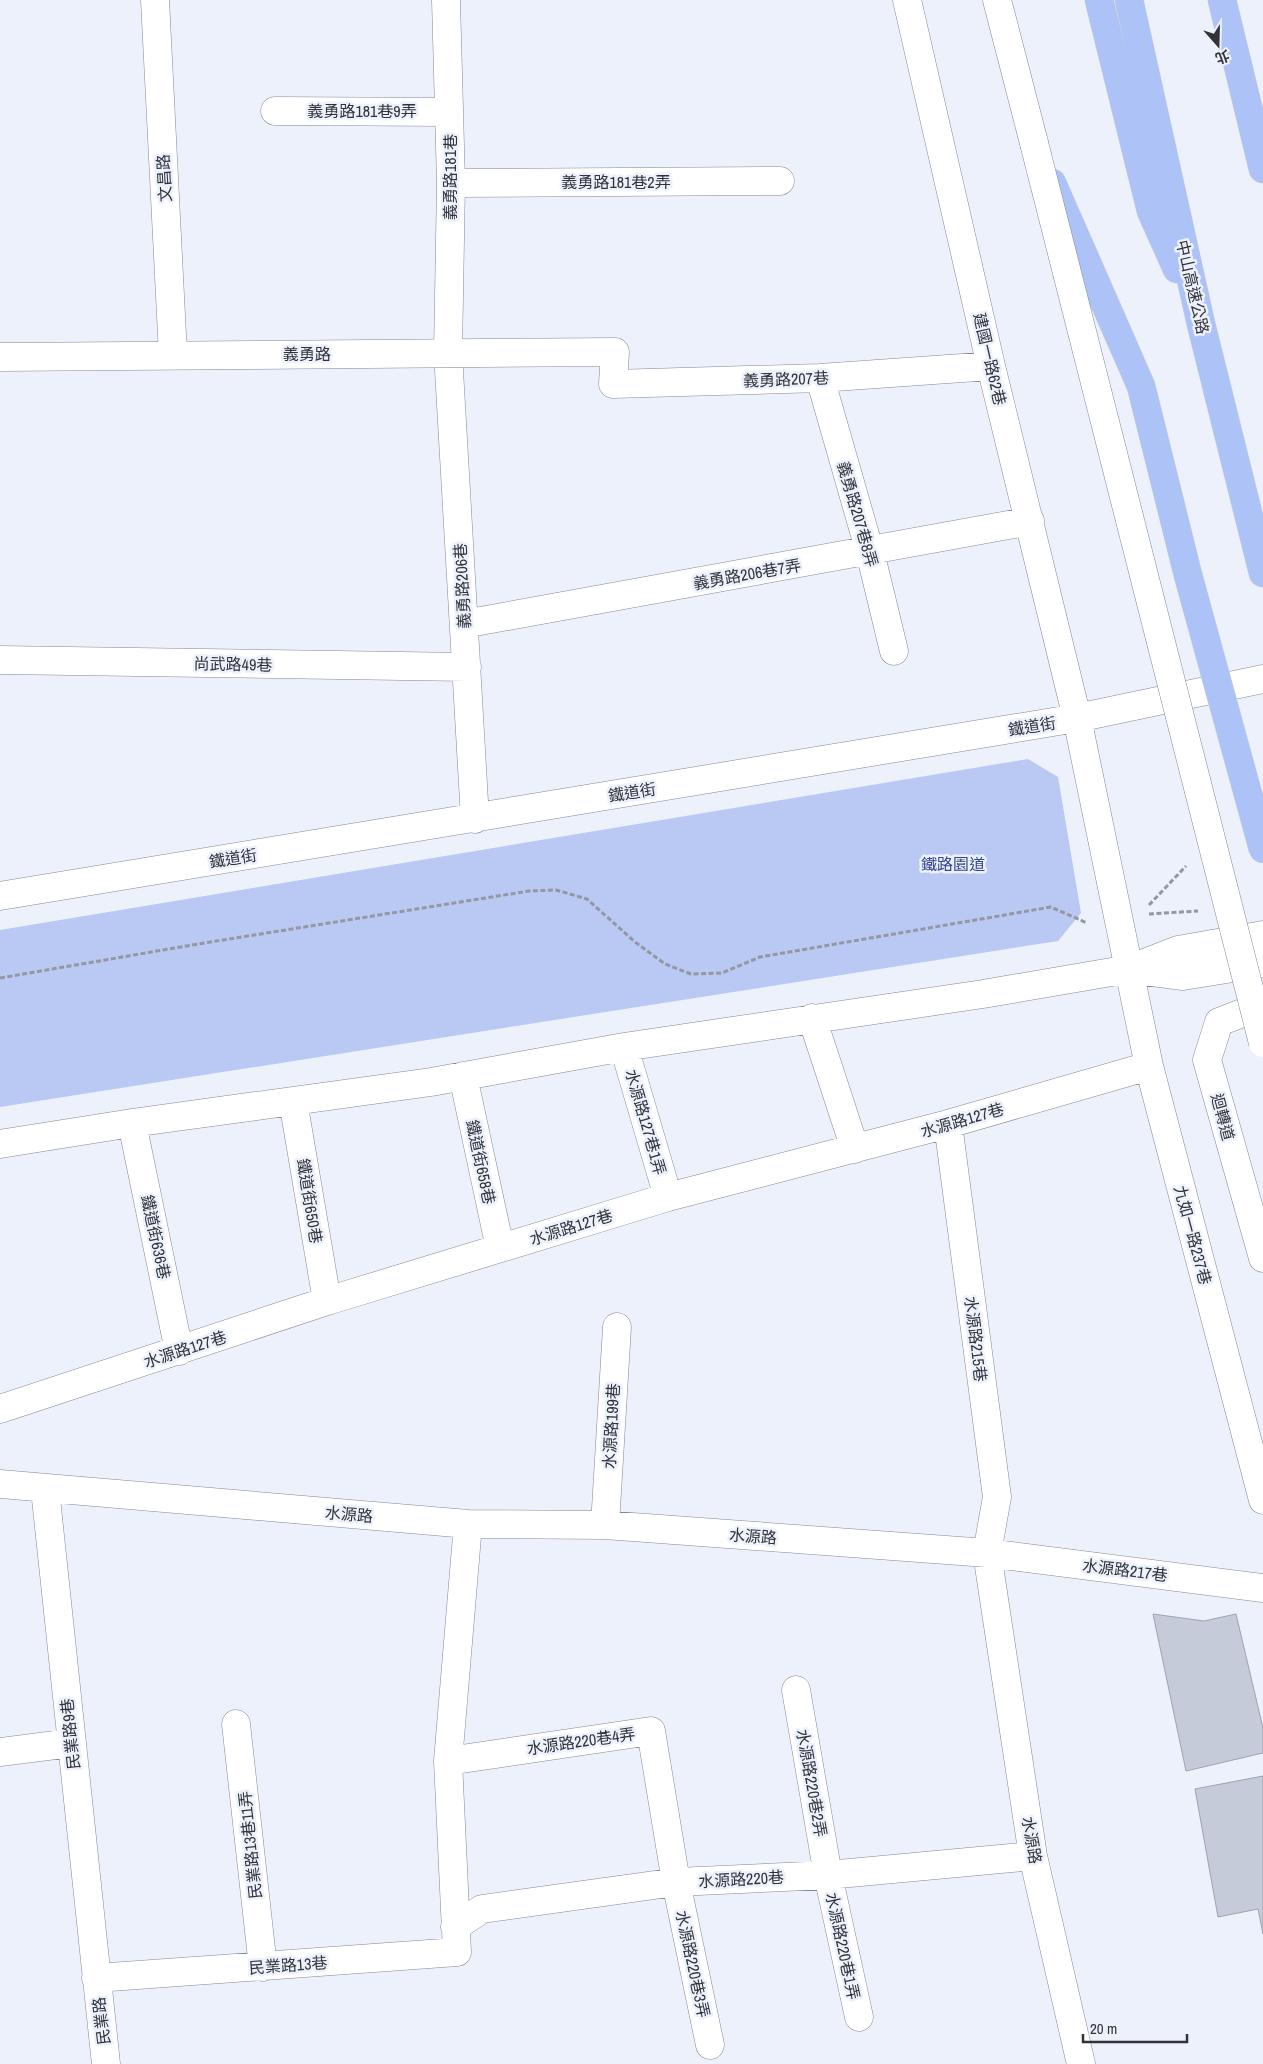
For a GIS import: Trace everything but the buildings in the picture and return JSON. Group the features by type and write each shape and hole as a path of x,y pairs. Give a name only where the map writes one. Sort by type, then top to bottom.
{"highway":[{"path":"1099,0 1151,211 1201,324"},
{"name":"中山高速公路","path":"1130,0 1201,324 1261,566"},
{"path":"1222,0 1263,168"},
{"path":"1034,143 1141,386 1188,575 1263,849"}],"street":[{"name":"文昌路","path":"155,0 173,355"},
{"name":"義勇路181巷","path":"446,0 451,183 448,353"},
{"name":"建國一路62巷","path":"907,0 991,366 1077,718 1129,969"},
{"path":"997,0 1263,1043"},
{"name":"義勇路181巷9弄","path":"276,111 449,112"},
{"name":"義勇路181巷2弄","path":"451,183 780,181"},
{"name":"義勇路","path":"0,357 615,352"},
{"name":"義勇路207巷","path":"615,352 613,384 820,378 991,366"},
{"name":"義勇路206巷","path":"448,353 475,819"},
{"name":"義勇路207巷8弄","path":"820,378 870,552 894,651"},
{"name":"義勇路206巷7弄","path":"464,624 1030,522"},
{"name":"尚武路49巷","path":"0,660 467,667"},
{"name":"鐵道街","path":"0,896 1077,718 1263,679"},
{"path":"0,1144 132,1123 463,1076 624,1047 983,994 1129,969 1178,950 1263,935"},
{"path":"1129,969 1183,976 1263,963"},
{"name":"九如一路237巷","path":"1129,969 1149,1066 1263,1500"},
{"name":"迴轉道","path":"1263,1005 1219,1022 1207,1060 1263,1258"},
{"path":"812,1018 855,1149"},
{"name":"水源路127巷1弄","path":"624,1047 668,1198"},
{"name":"水源路127巷","path":"0,1409 179,1352 327,1301 500,1248 668,1198 948,1124 1149,1066"},
{"name":"鐵道街658巷","path":"463,1076 500,1248"},
{"name":"鐵道街650巷","path":"293,1101 327,1301"},
{"name":"鐵道街636巷","path":"132,1123 179,1352"},
{"name":"水源路215巷","path":"948,1124 997,1497 987,1553"},
{"name":"水源路199巷","path":"605,1525 617,1328"},
{"name":"水源路","path":"0,1484 468,1524 605,1525 987,1553 1034,1856 1081,2064"},
{"name":"民業路9巷","path":"45,1489 96,1978"},
{"path":"455,1928 448,1761 468,1524"},
{"name":"水源路217巷","path":"987,1553 1263,1588"},
{"name":"水源路220巷2弄","path":"796,1690 828,1875"},
{"name":"民業路13巷11弄","path":"236,1724 263,1967"},
{"name":"水源路220巷4弄","path":"448,1761 651,1731 676,1882"},
{"path":"0,1752 71,1743"},
{"name":"水源路220巷","path":"455,1928 482,1909 676,1882 828,1875 1034,1856"},
{"name":"水源路220巷1弄","path":"828,1875 859,2017"},
{"name":"水源路220巷3弄","path":"676,1882 710,2045"},
{"name":"民業路13巷","path":"96,1978 457,1952 455,1928"},
{"name":"民業路","path":"96,1978 106,2064"}],"path":[{"path":"0,978 208,942 530,891 556,890 587,899 635,942 665,964 691,974 722,973 760,956 1051,906 1088,924"},
{"path":"1140,915 1195,911"}],"green space":[{"name":"鐵路園道","path":"1028,759 1058,777 1081,913 1058,941 0,1107 0,930"}]}
